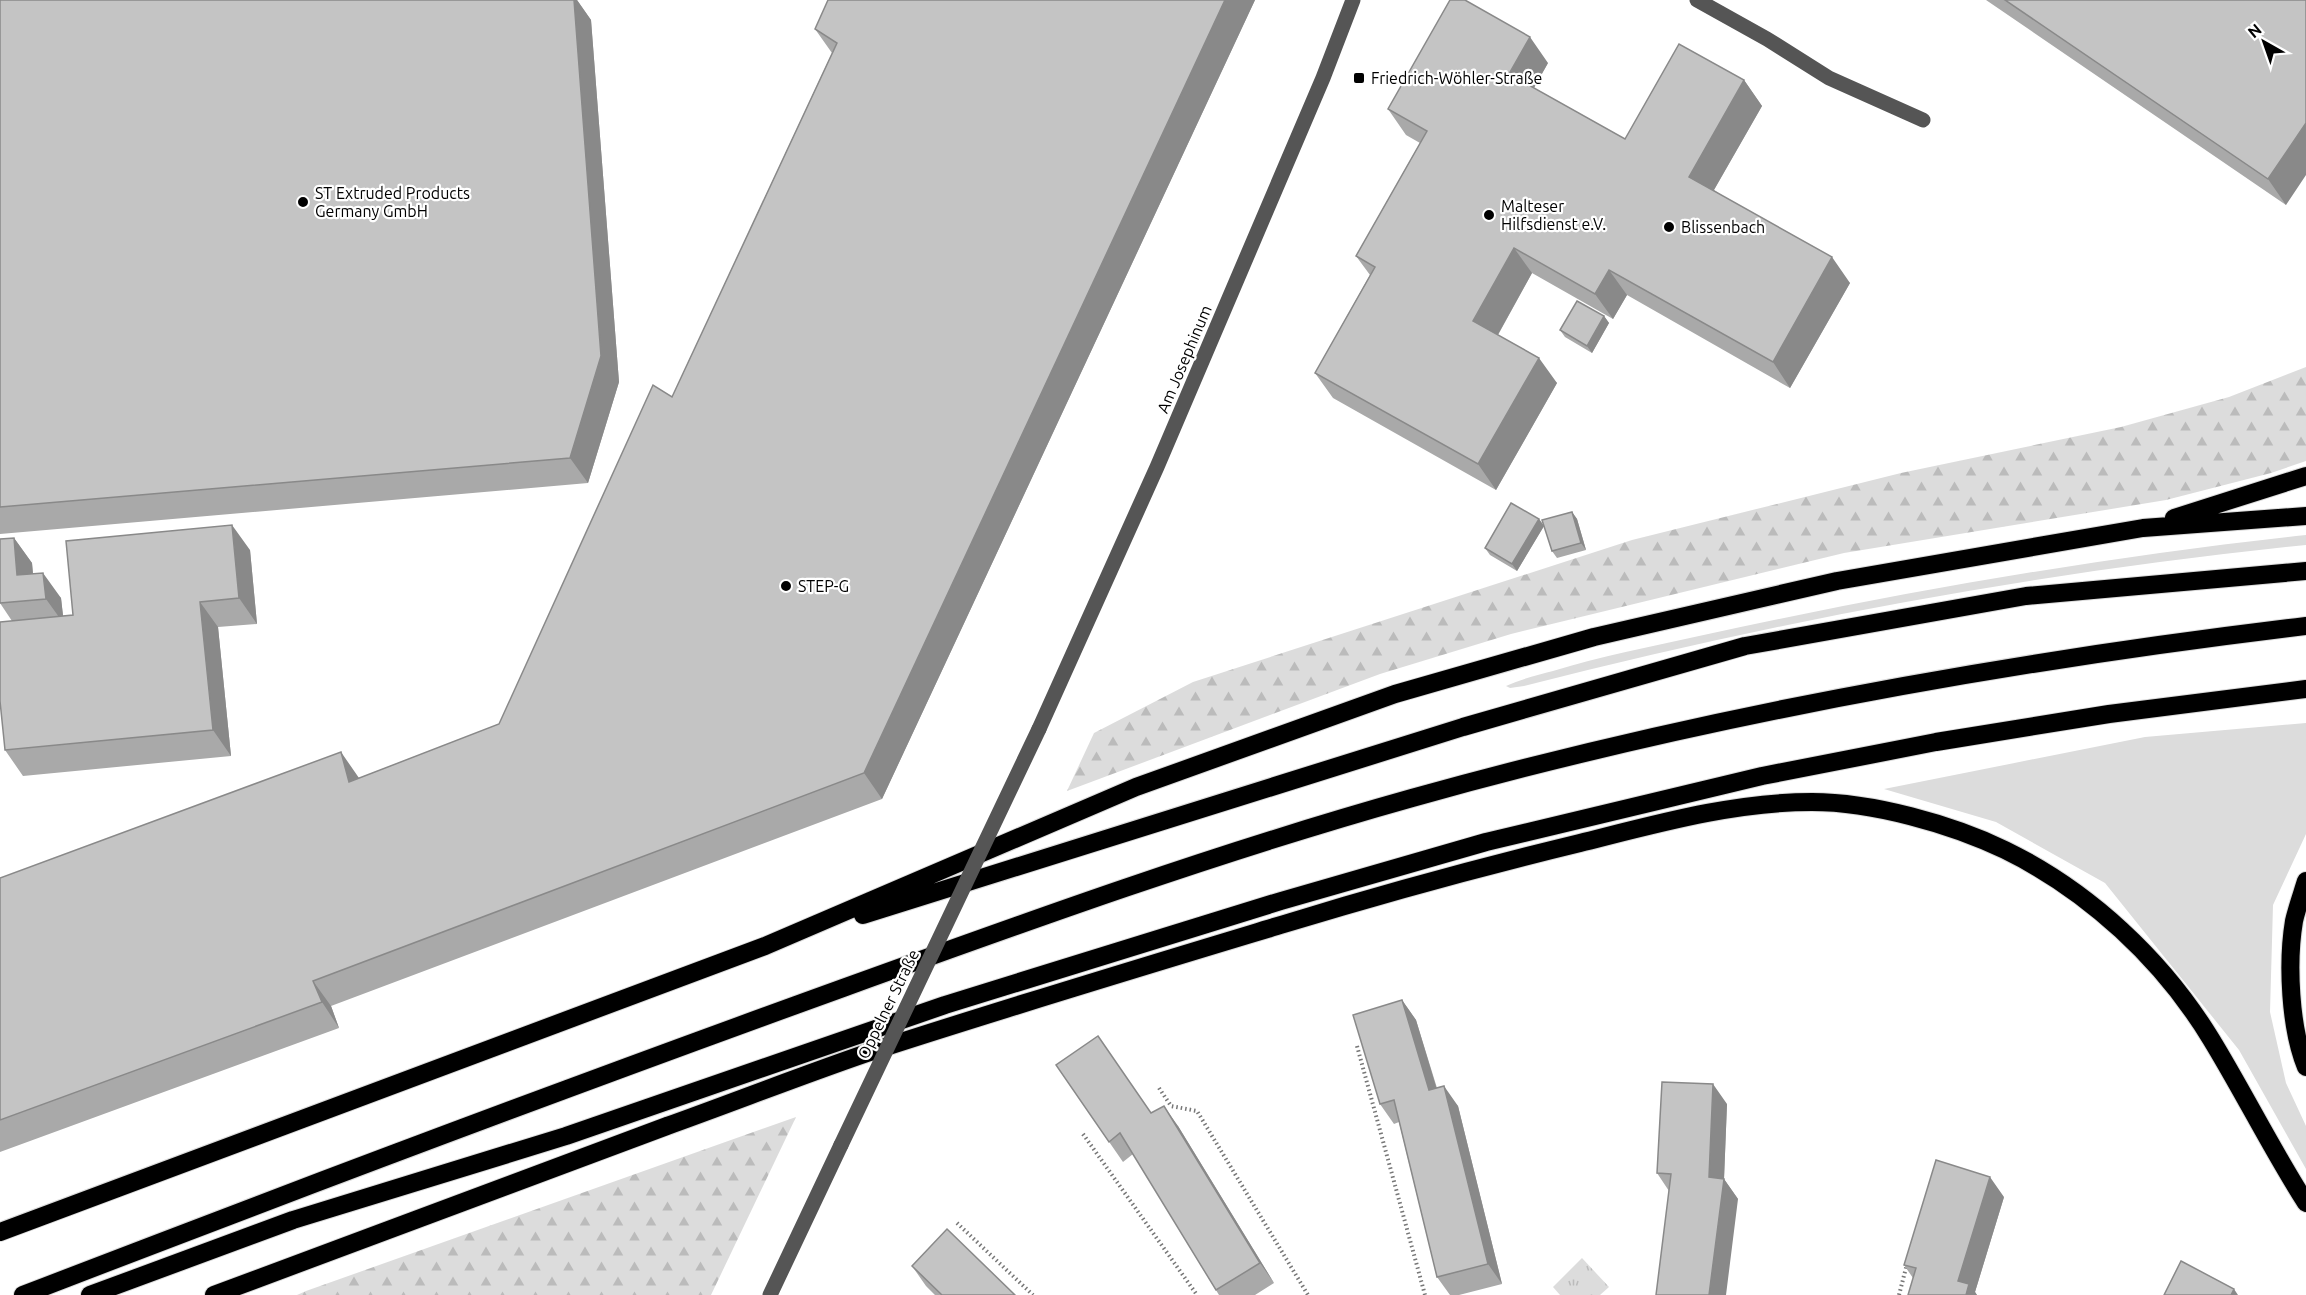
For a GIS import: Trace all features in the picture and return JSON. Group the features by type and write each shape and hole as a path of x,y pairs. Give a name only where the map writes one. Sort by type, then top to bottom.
{"highway":[{"path":"2143,528 2306,476"},
{"path":"0,1232 765,946 1136,787 1395,694 1594,637 1826,584 2143,528 2306,516"},
{"path":"765,946 1463,727 1745,646 2026,596 2306,571"},
{"path":"23,1295 755,1020 1062,909 1326,822 1419,796 1639,741 1830,699 2031,663 2306,626"},
{"path":"90,1295 293,1220 566,1136 945,1005 1281,901 1486,842 1762,776 1936,742 2109,714 2306,689"},
{"path":"214,1295 863,1055 1366,898 1660,823 1746,806 1816,802 1873,808 1957,831 2013,854 2049,874 2087,900 2155,965 2196,1016 2306,1203"},
{"path":"2306,881 2294,922 2291,973 2294,1016 2306,1067"}],"street":[{"name":"Am Josephinum","path":"1039,729 1176,424 1323,78 1353,0"},
{"path":"1696,0 1767,39 1829,78 1923,120"},
{"name":"Oppelner Straße","path":"770,1295 1039,729"}],"path":[{"path":"1357,1046 1425,1295"},
{"path":"1159,1088 1171,1106 1197,1111 1308,1295"},
{"path":"1083,1134 1197,1295"},
{"path":"957,1223 1033,1295"},
{"path":"1899,1295 1909,1256"}],"green space":[{"path":"2306,367 2306,461 2271,473 2166,500 1844,553 1511,634 1380,674 1067,791 1094,733 1193,682 1632,540 1901,473 2121,427 2229,397"},
{"path":"2306,535 2306,545 2109,569 1912,601 1717,640 1524,686 1510,688 1506,686 1607,656 1850,605 2077,565"},
{"path":"2306,723 2306,834 2273,905 2270,1012 2286,1083 2306,1126 2306,1169 2239,1050 2105,883 1996,822 1884,789 2145,737"},
{"path":"796,1117 711,1295 297,1295 306,1291"},
{"path":"1582,1258 1609,1287 1600,1295 1560,1295 1553,1287"}],"building":[{"name":"ST Extruded Products Germany GmbH","path":"0,0 574,0 601,356 570,458 0,507"},
{"name":"STEP-G","path":"828,0 1225,0 864,773 313,981 322,1002 0,1120 0,878 341,752 349,782 499,724 653,385 672,397 837,43 815,29"},
{"path":"1450,0 1465,0 1530,37 1509,74 1625,139 1679,44 1744,80 1689,177 1832,257 1773,362 1609,270 1595,294 1514,248 1473,321 1539,358 1478,464 1315,373 1375,267 1356,256 1427,131 1388,109"},
{"path":"2005,0 2306,0 2306,123 2268,179"},
{"path":"1577,301 1604,316 1587,346 1560,330"},
{"path":"1511,503 1539,519 1512,564 1485,548"},
{"path":"1572,512 1581,543 1552,551 1542,520"},
{"path":"232,525 239,598 200,602 213,730 5,750 0,701 0,622 73,615 66,541"},
{"path":"14,538 17,575 43,573 46,599 0,603 0,539"},
{"path":"1402,1000 1429,1090 1444,1086 1488,1264 1437,1277 1394,1100 1380,1104 1353,1015"},
{"path":"1098,1036 1151,1113 1164,1106 1260,1263 1216,1290 1120,1133 1109,1142 1056,1065"},
{"path":"1662,1082 1713,1084 1709,1177 1724,1179 1709,1295 1656,1295 1671,1174 1657,1173"},
{"path":"1936,1160 1990,1177 1958,1281 1969,1284 1966,1295 1908,1295 1916,1268 1904,1265"},
{"path":"947,1229 1015,1295 942,1295 912,1266"},
{"path":"2181,1261 2234,1289 2231,1295 2164,1295"}],"place":[{"name":"Friedrich-Wöhler-Straße","path":"1359,78"},
{"name":"ST Extruded Products Germany GmbH","path":"303,202"},
{"name":"Malteser Hilfsdienst e.V.","path":"1489,215"},
{"name":"Blissenbach","path":"1669,227"},
{"name":"STEP-G","path":"786,586"}]}
